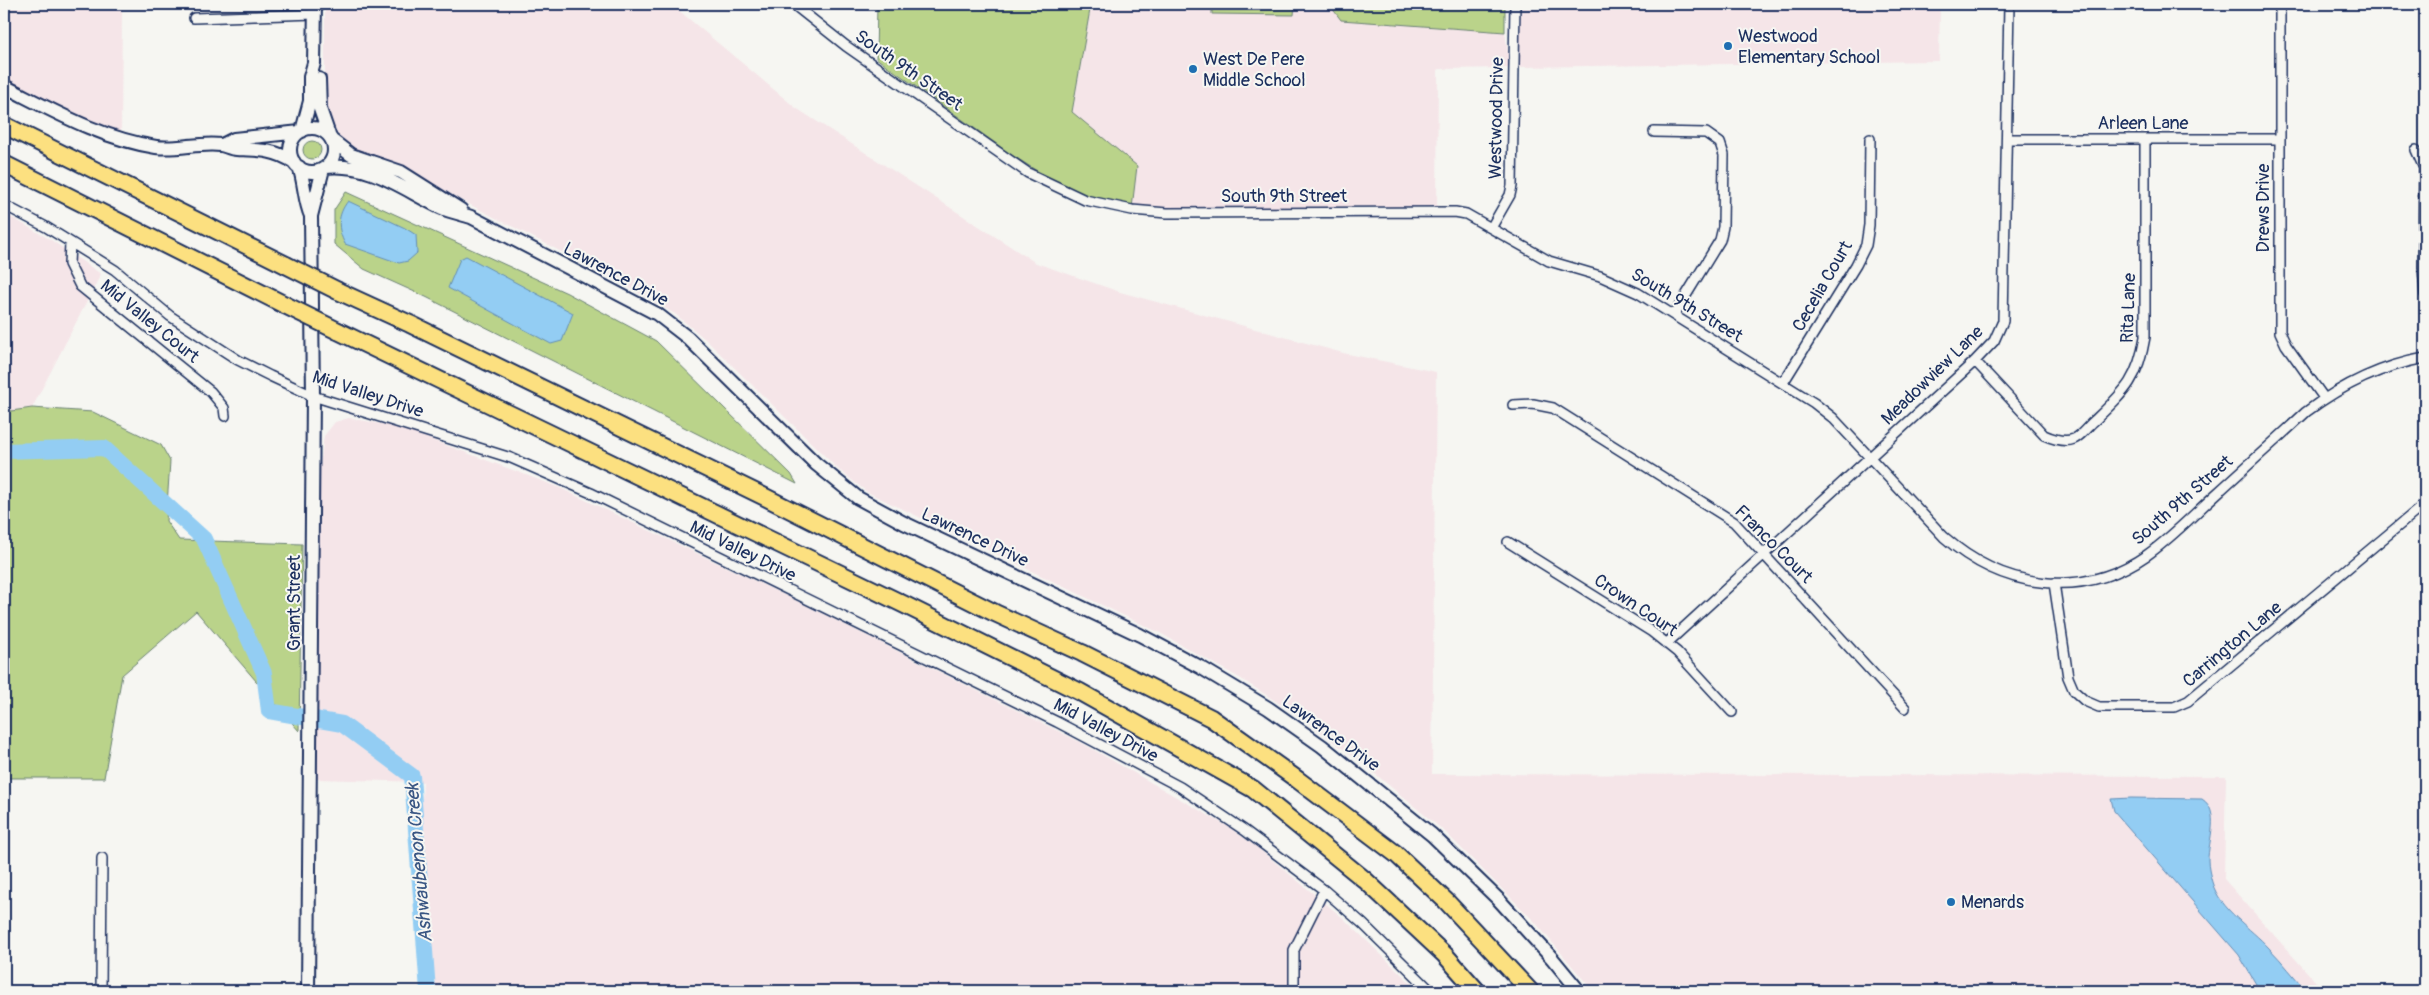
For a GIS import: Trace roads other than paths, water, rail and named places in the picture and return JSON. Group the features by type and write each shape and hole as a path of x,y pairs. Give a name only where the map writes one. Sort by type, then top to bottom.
{"highway":[{"path":"4,125 338,291 748,488 995,613 1082,653 1212,718 1396,854 1446,900 1530,991"},
{"path":"4,164 285,305 905,605 1080,692 1253,789 1365,880 1445,955 1477,991"}],"main road":[{"path":"297,165 291,149 292,143 301,131 309,109 310,76 314,63 315,9"},
{"path":"4,86 75,122 121,139 158,147 222,145 233,149 272,151 310,172 324,168 334,156 331,138 320,109 318,76 314,63"},
{"path":"222,145 234,139 316,128 351,155 401,172 471,218"},
{"name":"Grant Street","path":"297,165 311,216 313,396 308,991"},
{"name":"Lawrence Drive","path":"324,168 340,166 363,169 443,208 471,218 657,314 688,338 816,464 858,498 904,523 1140,635 1192,662 1268,708 1322,746 1432,835 1498,899 1579,991"},
{"name":"Grant Street","path":"311,216 324,168"}],"street":[{"name":"South 9th Street","path":"793,4 846,46 1028,173 1079,198 1132,210 1167,212 1455,212 1466,214 1550,261 1619,283 1783,383 1833,418 1944,538 1974,561 2010,577 2054,583 2090,580 2112,573 2146,555 2324,398 2367,375 2392,366 2425,358"},
{"name":"Westwood Drive","path":"1491,228 1510,195 1512,186 1515,4"},
{"name":"Meadowview Lane","path":"1666,644 1975,361 1994,341 2003,321 2009,4"},
{"name":"Drews Drive","path":"2280,4 2280,332 2286,345 2324,398"},
{"path":"194,18 315,9"},
{"path":"1654,132 1706,133 1720,143 1724,155 1723,227 1720,240 1674,315"},
{"name":"Cecelia Court","path":"1783,383 1866,246 1869,225 1870,139"},
{"name":"Arleen Lane","path":"2007,139 2279,139"},
{"name":"Rita Lane","path":"1975,361 2044,435 2058,441 2074,439 2127,388 2142,358 2145,337 2145,139"},
{"path":"2416,150 2424,168 2422,268 2425,294"},
{"name":"Mid Valley Drive","path":"4,206 115,270 170,316 238,360 313,396 511,458 591,493 1056,722 1180,788 1244,830 1324,890 1363,924 1431,991"},
{"name":"Mid Valley Court","path":"70,243 69,264 80,286 211,392 224,408 225,416"},
{"name":"Franco Court","path":"1513,406 1533,404 1553,408 1734,522 1905,708"},
{"name":"Carrington Lane","path":"2054,583 2068,677 2074,691 2085,701 2099,707 2174,707 2188,701 2420,508 2425,501"},
{"name":"Crown Court","path":"1508,542 1652,632 1677,652 1732,712"},
{"path":"101,991 102,858"},
{"path":"1294,991 1294,950 1324,890"}],"water":[{"path":"348,201 416,235 417,253 408,261 399,263 345,244 339,222 344,206"},
{"path":"466,256 573,313 562,341 551,344 448,288 460,259"},
{"path":"2111,799 2202,799 2208,804 2211,811 2212,827 2208,865 2216,892 2229,910 2274,953 2307,991 2260,991 2239,955 2114,811"}],"waterway":[{"name":"Ashwaubenon Creek","path":"4,451 104,448 204,539 264,673 269,711 342,724 412,776 428,991"}],"place":[{"name":"Westwood Elementary School","path":"1728,46"},
{"name":"West De Pere Middle School","path":"1193,69"},
{"name":"Menards","path":"1951,902"}]}
